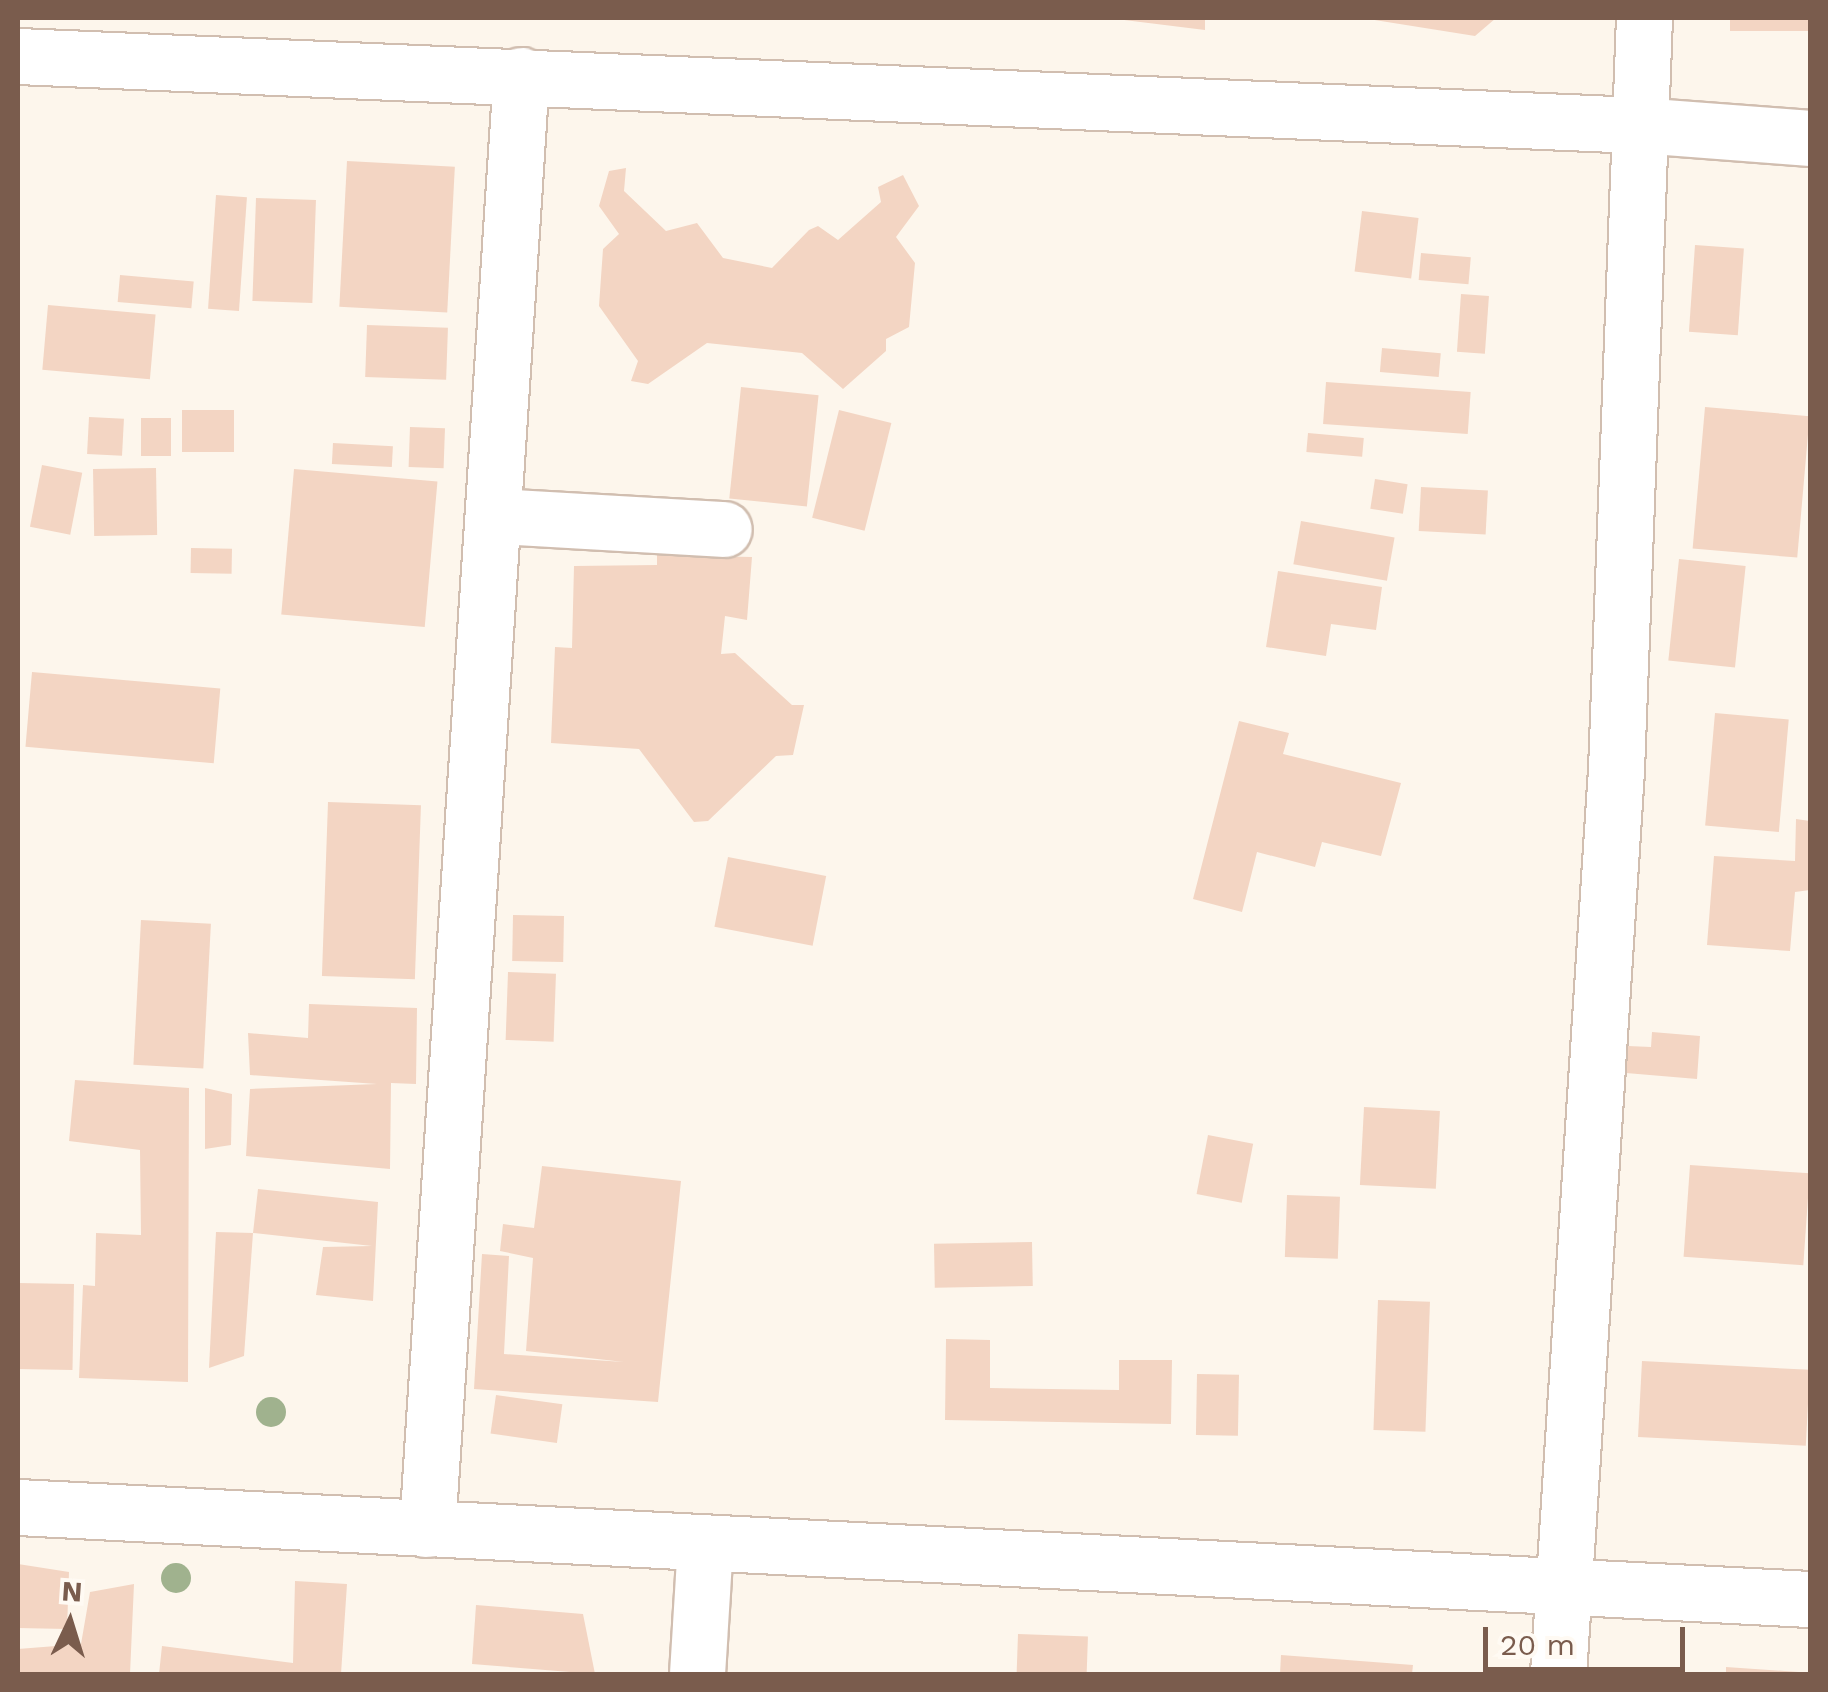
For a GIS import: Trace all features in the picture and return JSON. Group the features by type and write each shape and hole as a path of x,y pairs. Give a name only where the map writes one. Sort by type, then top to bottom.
{"street":[{"path":"1558,1674 1616,770 1644,18"},
{"path":"18,56 1638,125 1810,138"},
{"path":"428,1529 497,516 522,76"},
{"path":"497,516 724,529"},
{"path":"18,1507 1810,1599"},
{"path":"698,1674 705,1544"}],"building":[{"path":"1108,18 1205,18 1205,30"},
{"path":"1362,18 1496,18 1475,36"},
{"path":"1730,18 1810,18 1810,31 1730,31"},
{"path":"347,161 455,167 447,312 339,307"},
{"path":"626,168 624,191 666,231 697,223 723,258 772,268 809,230 818,226 838,240 881,202 878,187 903,175 919,206 896,237 915,263 909,327 886,339 886,351 843,389 802,353 707,343 648,384 631,381 638,361 599,306 603,249 619,234 599,206 609,171"},
{"path":"216,195 247,197 239,311 208,309"},
{"path":"256,198 316,200 312,303 252,301"},
{"path":"1362,211 1419,218 1411,278 1355,272"},
{"path":"1695,245 1744,248 1738,335 1689,332"},
{"path":"1421,253 1471,257 1468,284 1419,280"},
{"path":"120,275 194,281 191,308 118,302"},
{"path":"1461,294 1489,296 1485,354 1457,352"},
{"path":"48,305 156,314 150,379 42,370"},
{"path":"367,325 448,328 446,380 365,377"},
{"path":"1382,348 1441,353 1439,377 1380,372"},
{"path":"1326,382 1471,392 1468,434 1323,424"},
{"path":"741,387 819,395 807,507 729,498"},
{"path":"1705,407 1810,416 1797,558 1693,548"},
{"path":"182,410 234,410 234,452 182,452"},
{"path":"839,410 891,423 865,531 812,518"},
{"path":"89,417 124,419 122,456 87,454"},
{"path":"141,418 171,418 171,456 141,456"},
{"path":"410,427 445,428 444,468 409,467"},
{"path":"1308,433 1364,438 1362,457 1306,452"},
{"path":"333,443 393,446 392,467 332,464"},
{"path":"42,465 82,473 70,535 30,527"},
{"path":"156,468 157,535 94,536 93,469"},
{"path":"294,469 437,482 425,627 281,614"},
{"path":"1375,479 1408,484 1403,514 1370,509"},
{"path":"1421,487 1488,491 1486,534 1419,531"},
{"path":"1301,521 1395,537 1387,581 1293,564"},
{"path":"191,548 232,549 232,574 191,573"},
{"path":"657,555 752,557 747,620 725,616 721,654 735,653 792,705 804,705 793,755 776,756 708,821 694,822 639,749 551,743 555,647 572,648 574,566 657,565"},
{"path":"1679,559 1746,566 1735,667 1668,660"},
{"path":"1278,571 1382,587 1376,630 1331,624 1326,656 1266,647"},
{"path":"32,672 220,688 214,763 25,747"},
{"path":"1715,713 1789,719 1779,832 1705,826"},
{"path":"1239,721 1289,733 1283,754 1401,783 1381,856 1322,842 1315,867 1257,852 1242,912 1193,899"},
{"path":"328,802 421,805 415,979 322,976"},
{"path":"1796,819 1810,821 1810,890 1795,892 1790,951 1707,945 1714,856 1795,861"},
{"path":"728,857 826,876 813,946 714,927"},
{"path":"513,915 564,916 563,962 512,961"},
{"path":"141,920 211,924 203,1068 133,1065"},
{"path":"508,972 556,974 554,1042 506,1040"},
{"path":"309,1004 417,1008 416,1084 391,1083 390,1169 246,1156 250,1089 377,1084 250,1075 248,1033 308,1038"},
{"path":"1652,1032 1700,1036 1697,1079 1626,1073 1628,1046 1651,1047"},
{"path":"75,1080 189,1088 188,1382 79,1378 83,1285 95,1286 96,1233 141,1235 140,1150 69,1141"},
{"path":"205,1088 232,1094 231,1145 205,1149"},
{"path":"1364,1107 1440,1111 1436,1189 1360,1185"},
{"path":"1208,1135 1253,1144 1242,1203 1197,1194"},
{"path":"1690,1165 1810,1173 1803,1265 1684,1257"},
{"path":"542,1166 681,1181 658,1402 474,1389 482,1254 509,1256 504,1354 624,1362 526,1351 533,1258 500,1251 503,1224 534,1228"},
{"path":"258,1189 378,1202 373,1301 316,1295 323,1247 372,1246 253,1233"},
{"path":"1287,1195 1340,1197 1338,1259 1285,1257"},
{"path":"216,1232 253,1233 244,1356 209,1368"},
{"path":"1032,1242 1033,1286 935,1288 934,1244"},
{"path":"18,1283 74,1284 72,1370 18,1369"},
{"path":"1378,1300 1430,1302 1425,1432 1373,1430"},
{"path":"946,1339 990,1340 990,1388 1119,1390 1119,1360 1172,1360 1171,1424 945,1420"},
{"path":"1642,1361 1810,1370 1806,1446 1638,1437"},
{"path":"1197,1374 1239,1375 1238,1436 1196,1435"},
{"path":"496,1395 562,1404 557,1443 491,1434"},
{"path":"18,1564 69,1572 67,1629 18,1628"},
{"path":"295,1581 347,1584 341,1674 159,1674 162,1646 293,1663"},
{"path":"134,1584 130,1674 18,1674 18,1649 81,1644 90,1592"},
{"path":"476,1605 583,1614 595,1674 472,1664"},
{"path":"1018,1634 1088,1636 1087,1674 1017,1674"},
{"path":"1281,1655 1413,1665 1412,1674 1280,1674"},
{"path":"1726,1667 1799,1672 1799,1674 1726,1674"}]}
